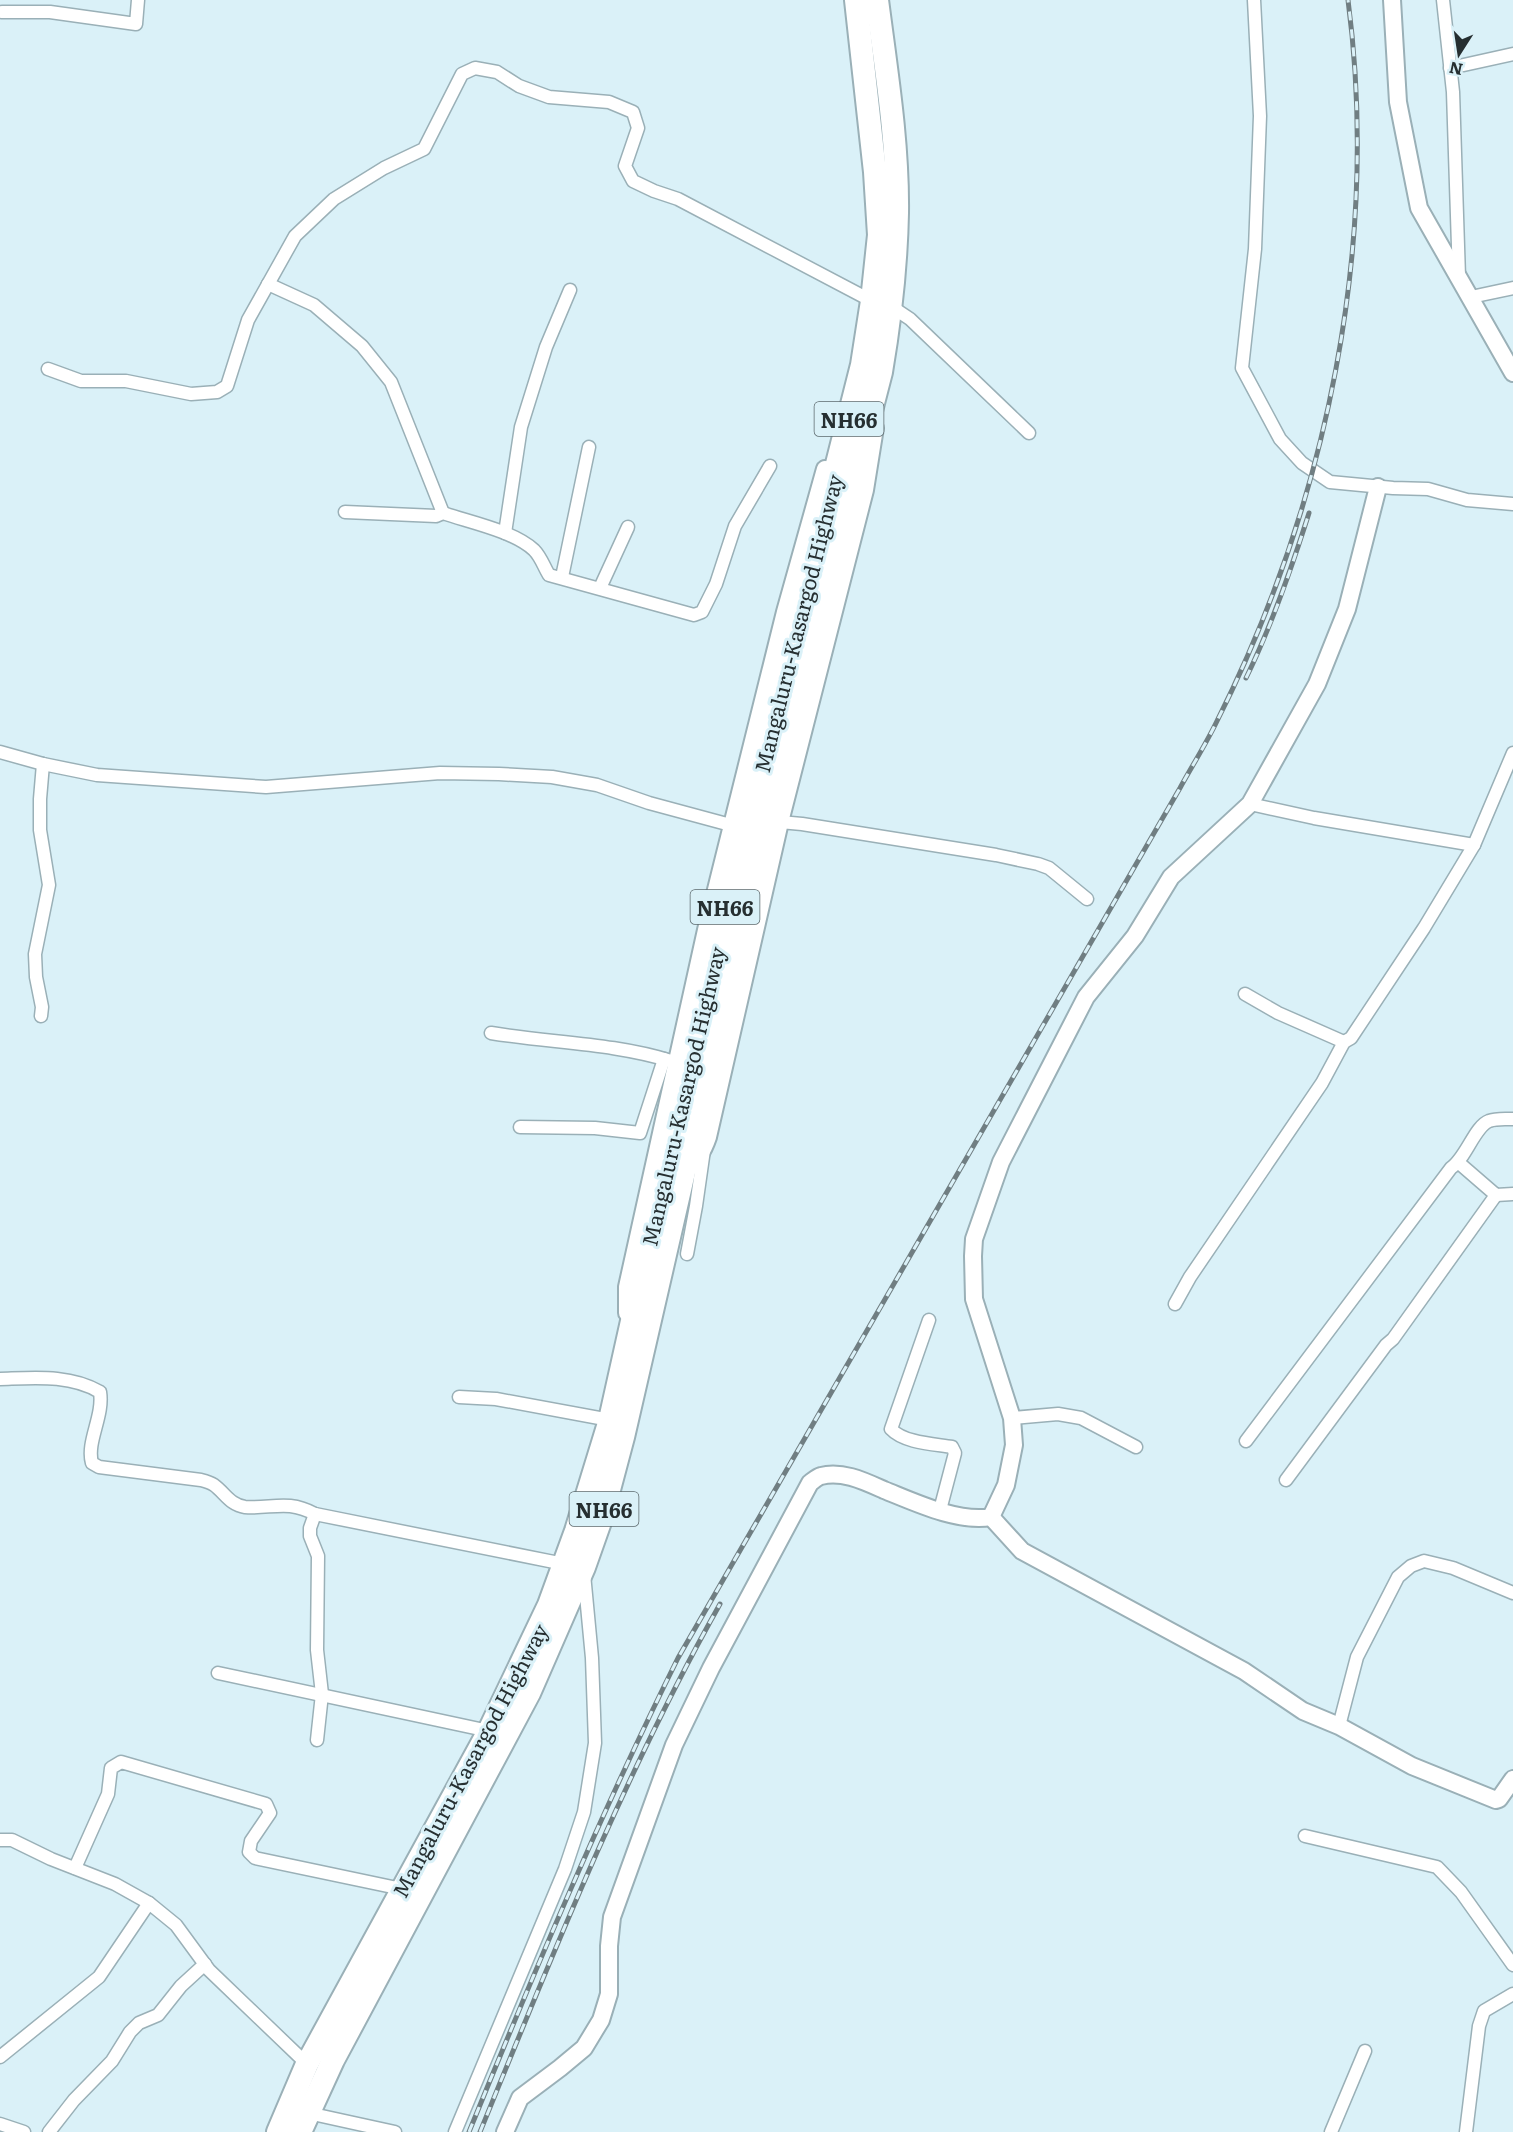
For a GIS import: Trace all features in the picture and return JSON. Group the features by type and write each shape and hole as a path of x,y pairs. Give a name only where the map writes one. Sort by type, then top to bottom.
{"highway":[{"name":"Mangaluru-Kasargod Highway","path":"279,2132 307,2064 489,1731 549,1605 602,1516 623,1437 685,1170 759,829 865,398 881,372 882,304 875,172 856,0"},
{"name":"Mangaluru-Kasargod Highway","path":"877,0 889,98 897,201 895,273 882,304"},
{"name":"Mangaluru-Kasargod Highway","path":"304,2122 358,2014 529,1693 574,1566 610,1420 717,939 759,829"}],"street":[{"path":"2,12 50,12 136,24 138,0"},
{"path":"1254,0 1260,116 1255,249 1242,368 1280,439 1302,463 1330,482 1428,489 1467,500 1513,504"},
{"path":"1392,0 1398,102 1419,208 1513,373"},
{"path":"1443,0 1450,68 1459,279"},
{"path":"1450,68 1513,54"},
{"path":"48,369 81,381 126,381 191,394 217,392 227,386 248,320 295,236 334,199 384,168 424,149 462,74 474,68 497,72 519,86 549,97 609,102 633,112 638,128 625,166 633,181 678,199 910,319 1029,433"},
{"path":"268,284 314,305 362,346 391,382 442,513"},
{"path":"1471,297 1513,288"},
{"path":"505,533 521,427 546,347 570,290"},
{"path":"687,1254 759,829 782,622 840,420 865,398"},
{"path":"562,577 589,447"},
{"path":"345,512 436,516 442,513 505,533 534,550 549,575 694,615 702,612 716,584 735,526 770,466"},
{"path":"991,1517 1006,1485 1014,1445 1012,1418 974,1299 973,1274 974,1239 1001,1162 1086,997 1135,936 1171,877 1250,804 1317,684 1347,609 1378,487"},
{"path":"600,588 628,527"},
{"path":"0,752 97,775 266,787 440,773 552,777 597,786 649,803 759,829 802,824 996,855 1038,864 1050,868 1087,899"},
{"path":"1175,1304 1190,1277 1322,1083 1344,1041 1351,1038 1418,938 1474,845 1513,753"},
{"path":"41,1016 42,1007 36,977 35,954 49,885 40,830 39,806 43,764"},
{"path":"1250,804 1314,818 1474,845"},
{"path":"627,1344 627,1287 671,1061 706,930 759,829"},
{"path":"1245,994 1278,1013 1344,1041"},
{"path":"491,1033 529,1039 582,1043 671,1061"},
{"path":"520,1127 595,1128 640,1133 671,1061"},
{"path":"1246,1441 1451,1168 1459,1163 1481,1128 1489,1121 1513,1119"},
{"path":"685,1170 704,1150"},
{"path":"1459,1163 1496,1195 1513,1194"},
{"path":"1286,1480 1386,1345 1393,1339 1496,1195"},
{"path":"929,1320 891,1429 896,1434 952,1447 955,1453 940,1510"},
{"path":"0,1379 60,1378 100,1392 100,1410 90,1455 92,1463 99,1467 201,1480 213,1485 232,1503 244,1507 280,1504 303,1508 315,1514 574,1566 592,1658 595,1743 584,1812 566,1869 455,2132"},
{"path":"459,1397 496,1399 610,1420"},
{"path":"1012,1418 1058,1414 1081,1418 1136,1447"},
{"path":"505,2132 520,2098 546,2080 584,2048 601,2020 609,1994 609,1946 612,1917 674,1745 711,1668 751,1596 802,1493 810,1483 821,1476 837,1475 860,1480 940,1510 969,1518 991,1517"},
{"path":"315,1514 310,1536 318,1556 317,1650 322,1694 317,1740"},
{"path":"991,1517 1022,1551 1244,1671 1304,1711 1339,1726 1412,1766 1496,1800 1500,1799 1513,1779"},
{"path":"1339,1726 1357,1657 1398,1577 1411,1566 1424,1561 1454,1568 1513,1593"},
{"path":"218,1673 489,1731"},
{"path":"75,1868 108,1794 111,1767 121,1762 266,1804 270,1813 249,1845 249,1852 255,1858 402,1889"},
{"path":"1305,1836 1437,1867 1461,1892 1513,1965"},
{"path":"0,1840 12,1840 115,1884 148,1903 176,1925 205,1964 307,2064"},
{"path":"0,2057 99,1977 148,1903"},
{"path":"49,2132 74,2100 112,2061 135,2027 145,2019 158,2015 181,1986 205,1964"},
{"path":"1466,2132 1479,2026 1484,2011 1513,1994"},
{"path":"1331,2132 1365,2051"},
{"path":"304,2122 395,2132"},
{"path":"0,2124 24,2132"}],"railway":[{"path":"469,2132 569,1893 678,1658 1204,747 1256,637 1288,550 1315,461 1336,370 1350,278 1356,185 1356,92 1348,0"},
{"path":"1246,678 1280,597 1309,513"},
{"path":"480,2132 592,1864 653,1733 720,1604"}]}
